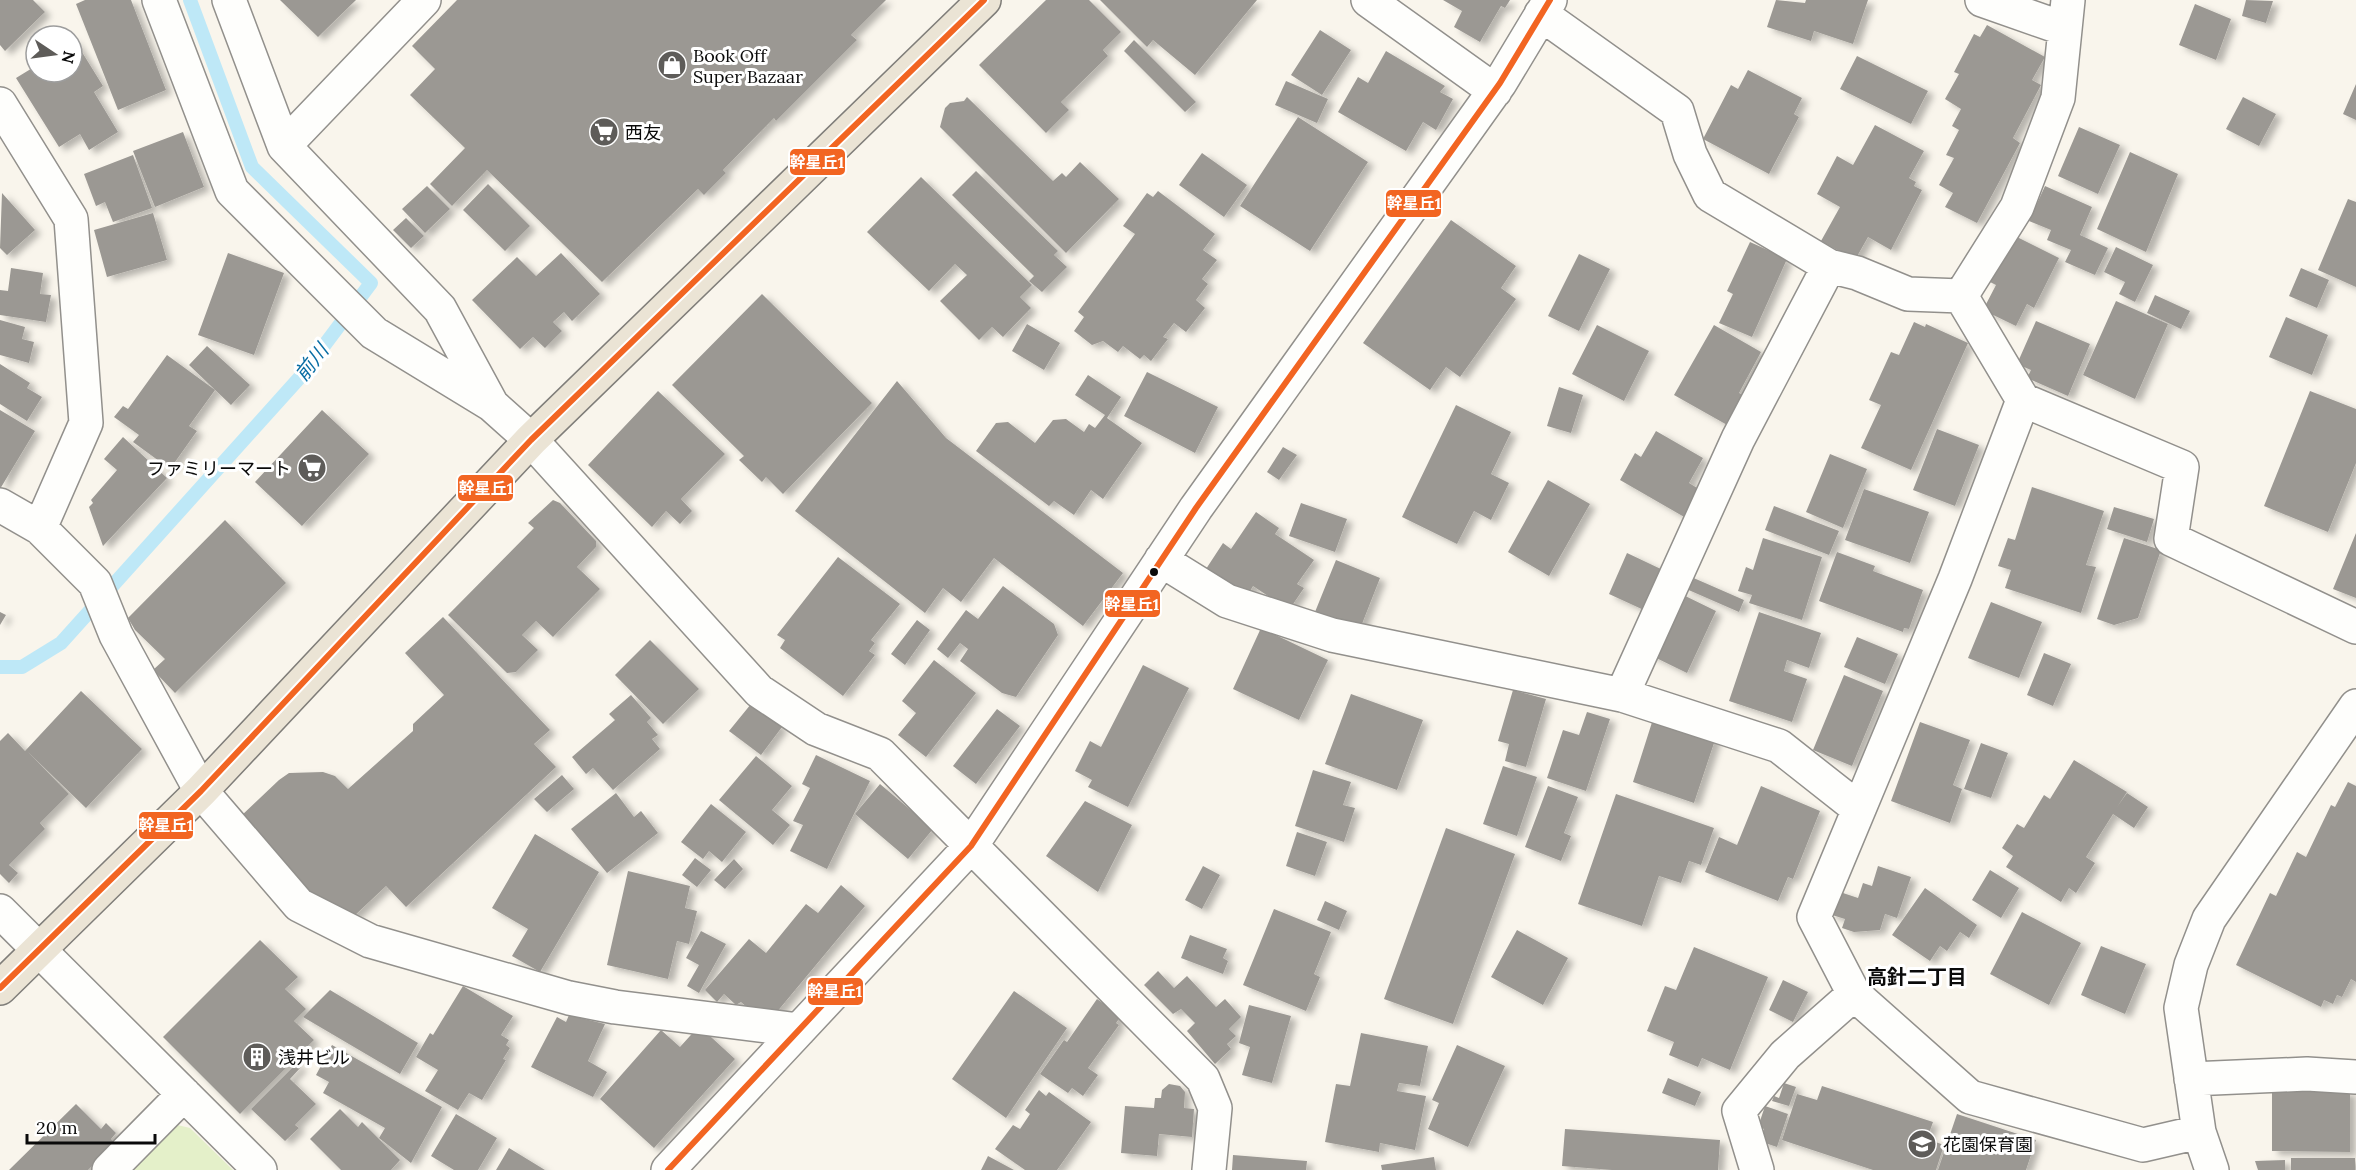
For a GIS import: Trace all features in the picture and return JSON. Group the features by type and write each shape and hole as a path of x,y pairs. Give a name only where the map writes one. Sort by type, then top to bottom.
{"main road":[{"path":"0,988 201,791 531,440 984,0"}],"street":[{"path":"159,0 232,191 374,333 492,405 531,440 759,691 816,729 880,754 1203,1079 1215,1108 1209,1170"},
{"path":"229,0 284,146 440,309 492,405"},
{"path":"284,146 424,0"},
{"path":"1368,0 1495,91"},
{"path":"1961,296 2021,196 2058,98 2066,14 1982,0"},
{"path":"668,1170 971,846 1161,560 1495,91 1545,7 1677,111 1690,154 1710,195 1829,266 1857,273 1908,294 1961,296"},
{"path":"0,104 71,219 86,423 40,528"},
{"path":"1622,695 1738,439 1829,266"},
{"path":"1961,296 2023,400 2182,467 2171,539 2356,627"},
{"path":"2023,400 1955,579 1814,917 1854,994 1970,1097 2142,1157 2199,1132"},
{"path":"0,505 40,528 95,583 116,635 201,791 299,905 370,941 568,998 615,1007 799,1030"},
{"path":"1161,560 1227,601 1332,635 1622,695 1779,746 1859,809"},
{"path":"2212,1170 2199,1132 2181,1008 2192,965 2209,919 2356,706"},
{"path":"0,911 260,1170"},
{"path":"1757,1170 1739,1111 1785,1055 1854,994"},
{"path":"2191,1079 2307,1074 2356,1077"},
{"path":"109,1170 184,1094"}],"green space":[{"path":"169,1123 190,1128 233,1170 125,1170"}],"building":[{"path":"0,0 33,0 45,12 33,24 24,24 24,32 5,51 0,45"},
{"path":"85,0 131,0 166,90 118,110 76,4"},
{"path":"280,0 356,0 318,37"},
{"name":"西友","path":"457,0 886,0 851,35 857,40 776,121 774,118 723,170 726,173 704,195 698,189 602,282 487,170 452,206 430,184 465,148 410,95 435,69 412,46"},
{"path":"1046,0 1089,0 1121,32 1103,50 1108,56 1061,102 1069,110 1046,133 979,65"},
{"path":"1100,0 1257,0 1195,75 1153,40 1147,47"},
{"path":"1443,0 1510,0 1505,8 1501,6 1480,42 1454,27 1462,11"},
{"path":"1776,0 1805,3 1806,0 1868,0 1853,44 1814,31 1811,41 1767,27"},
{"path":"2246,0 2273,1 2266,23 2242,16"},
{"path":"2195,4 2231,19 2216,60 2179,45"},
{"path":"1987,25 2045,57 2032,80 2041,85 2013,138 2020,143 1977,223 1945,207 1953,193 1939,185 1954,158 1946,155 1959,130 1952,126 1961,109 1945,99 1959,74 1954,72 1974,34 1980,37"},
{"path":"1320,30 1351,50 1322,95 1291,75"},
{"path":"1134,40 1196,102 1185,112 1124,51"},
{"path":"1386,51 1445,86 1440,92 1453,99 1436,130 1423,122 1406,151 1338,112 1358,77 1368,83"},
{"path":"84,55 103,86 94,92 118,132 89,150 80,134 59,147 16,78 24,73 24,84 84,84"},
{"path":"1857,56 1928,91 1911,124 1840,89"},
{"path":"1748,70 1802,98 1794,114 1799,117 1769,174 1703,139 1731,85 1738,89"},
{"path":"1286,81 1328,99 1317,123 1275,105"},
{"path":"2356,84 2356,120 2343,114"},
{"path":"967,97 1053,181 1062,173 1066,177 1080,162 1119,199 1066,253 940,127 945,108 950,103 964,101"},
{"path":"2243,97 2276,114 2259,146 2226,129"},
{"path":"1298,117 1368,162 1310,251 1240,206"},
{"path":"1875,125 1924,151 1909,178 1916,182 1914,186 1922,190 1891,250 1868,237 1855,260 1821,241 1840,207 1817,194 1837,156 1853,165"},
{"path":"2079,127 2120,145 2098,194 2058,176"},
{"path":"183,132 204,187 155,207 133,151"},
{"path":"2130,152 2178,174 2146,252 2097,229"},
{"path":"1202,153 1247,185 1224,217 1179,185"},
{"path":"133,155 152,208 113,222 105,202 96,206 84,174"},
{"path":"976,171 1058,251 1054,255 1067,267 1042,292 1029,281 1034,276 952,195"},
{"path":"921,177 1032,285 1020,297 1031,308 1003,337 992,327 979,340 940,301 967,275 955,264 929,291 867,232"},
{"path":"488,184 530,226 505,251 463,210"},
{"path":"427,186 450,209 425,233 402,209"},
{"path":"2045,186 2092,207 2080,235 2108,248 2095,275 2065,262 2071,250 2047,240 2051,230 2029,221"},
{"path":"1158,191 1215,234 1203,250 1217,260 1202,279 1208,284 1196,300 1205,308 1186,332 1174,323 1163,337 1168,339 1151,361 1144,355 1140,359 1123,346 1118,352 1103,341 1092,345 1074,331 1084,317 1078,312 1135,234 1123,226 1147,193 1153,197"},
{"path":"2,193 35,230 7,255 0,248"},
{"path":"2348,199 2356,202 2356,287 2318,270"},
{"path":"153,213 167,260 107,277 94,230"},
{"path":"406,218 424,236 411,248 393,230"},
{"path":"1451,220 1516,266 1501,288 1516,299 1460,377 1446,367 1430,390 1363,343"},
{"path":"2011,234 2059,258 2034,308 2027,304 2016,326 1983,310 1996,285 1988,281"},
{"path":"1750,242 1787,259 1752,337 1719,323 1733,294 1727,291"},
{"path":"2116,247 2153,265 2135,302 2119,294 2125,282 2104,272"},
{"path":"228,253 284,273 254,355 198,335"},
{"path":"561,253 600,294 572,321 564,312 553,322 562,331 545,348 533,337 520,349 472,300 517,257 536,276"},
{"path":"1579,254 1610,269 1579,331 1548,316"},
{"path":"11,268 43,273 40,294 51,295 46,322 0,315 0,290 8,291"},
{"path":"2301,268 2329,280 2317,308 2289,296"},
{"path":"762,294 872,403 783,494 766,477 762,482 739,460 744,456 672,385"},
{"path":"2155,295 2190,311 2181,329 2147,313"},
{"path":"2116,301 2168,324 2135,399 2083,375"},
{"path":"2286,317 2328,335 2312,375 2269,357"},
{"path":"0,320 25,327 22,339 34,342 29,363 0,355"},
{"path":"2036,321 2090,344 2068,396 2027,378 2031,370 2017,364"},
{"path":"1914,322 1925,327 1926,324 1968,343 1911,470 1861,448 1881,405 1869,400 1891,352 1899,355"},
{"path":"1027,324 1060,343 1044,370 1012,351"},
{"path":"1597,325 1649,351 1624,401 1572,374"},
{"path":"1714,325 1761,352 1739,393 1745,396 1729,426 1674,395"},
{"path":"207,346 250,385 231,405 189,365"},
{"path":"167,355 215,390 189,426 197,431 170,469 133,442 139,435 114,417 123,406 128,409"},
{"path":"0,364 30,383 27,388 42,397 27,421 0,404"},
{"path":"1147,372 1218,407 1195,453 1124,416"},
{"path":"1088,375 1121,397 1107,418 1142,443 1103,499 1091,490 1074,515 1054,501 1049,506 976,451 996,423 1008,422 1035,443 1053,420 1066,419 1084,432 1089,424 1095,428 1105,415 1075,395"},
{"path":"897,381 946,438 1123,573 1083,626 994,558 961,602 943,588 925,613 795,511"},
{"path":"1559,387 1583,395 1571,433 1547,426"},
{"path":"658,391 725,454 681,499 692,511 680,524 666,511 652,527 588,465"},
{"path":"2310,391 2356,409 2356,463 2328,532 2264,506"},
{"path":"1456,405 1511,432 1491,474 1509,483 1491,520 1474,511 1457,544 1402,517"},
{"path":"0,410 35,431 0,489"},
{"name":"ファミリーマート","path":"322,410 369,454 302,526 255,482"},
{"path":"1937,429 1979,445 1955,506 1913,490"},
{"path":"1656,431 1703,458 1689,483 1702,491 1686,518 1620,480 1635,453 1641,457"},
{"path":"123,437 167,478 103,546 89,507 93,503 91,500 117,470 104,459"},
{"path":"1283,447 1297,455 1279,480 1267,472"},
{"path":"1830,454 1867,469 1843,528 1806,512"},
{"path":"1548,480 1590,504 1549,576 1508,552"},
{"path":"2032,487 2104,511 2086,565 2096,567 2081,613 2005,588 2011,570 1998,566 2008,538 2015,540"},
{"path":"1864,489 1929,512 1910,563 1845,540"},
{"path":"553,500 560,503 596,541 596,547 577,567 600,589 553,637 536,621 522,635 538,650 516,672 507,673 448,615 534,528 528,523"},
{"path":"1301,503 1347,519 1335,552 1289,536"},
{"path":"1774,506 1839,531 1829,555 1765,530"},
{"path":"2114,507 2154,519 2147,542 2107,529"},
{"path":"1256,512 1279,528 1275,534 1314,560 1297,584 1304,588 1289,610 1253,586 1247,596 1206,569 1223,543 1231,549"},
{"path":"225,520 286,583 175,693 153,670 165,659 135,630 128,618"},
{"path":"2356,533 2356,598 2333,589"},
{"path":"1763,538 1822,557 1802,620 1749,603 1752,595 1738,591 1746,567 1753,570"},
{"path":"2124,538 2161,550 2138,618 2114,625 2097,619"},
{"path":"1837,552 1875,566 1873,571 1923,590 1909,629 1904,628 1903,632 1819,601"},
{"path":"1627,553 1665,571 1646,611 1609,594"},
{"path":"838,557 900,604 871,640 875,643 869,651 875,655 843,696 780,648 785,640 777,635"},
{"path":"1336,560 1380,578 1360,629 1315,612"},
{"path":"1689,576 1744,600 1739,612 1684,588"},
{"path":"1003,586 1054,624 1058,635 1016,697 1002,693 960,661 968,649 960,643 948,658 937,649 966,610 978,619"},
{"path":"1673,590 1716,611 1687,673 1644,652"},
{"path":"1991,602 2042,622 2019,678 1968,658"},
{"path":"0,612 6,615 0,625"},
{"path":"1759,612 1821,633 1809,668 1787,660 1784,671 1807,679 1792,722 1729,701"},
{"path":"443,617 550,730 534,744 556,767 406,907 386,886 352,918 305,890 240,817 289,773 323,772 335,776 348,789 413,731 413,724 444,695 405,653"},
{"path":"917,620 930,630 905,665 891,654"},
{"path":"1261,628 1328,660 1299,720 1233,689"},
{"path":"1857,637 1898,654 1885,684 1844,667"},
{"path":"650,640 699,689 663,724 615,675"},
{"path":"2044,653 2071,664 2053,706 2027,695"},
{"path":"934,660 976,693 926,757 898,735 916,713 902,701"},
{"path":"1143,665 1189,688 1128,807 1088,787 1092,780 1075,771 1090,741 1101,747"},
{"path":"1844,675 1883,691 1852,766 1813,750"},
{"path":"1513,690 1546,699 1526,767 1505,761 1509,744 1498,741"},
{"path":"81,691 142,749 86,808 28,752 69,794 40,823 45,829 9,865 18,873 9,883 0,874 0,741 8,733 25,751"},
{"path":"1351,694 1423,720 1397,790 1325,764"},
{"path":"631,695 651,718 647,722 658,735 652,739 660,749 613,790 593,768 586,774 572,757 615,720 609,714"},
{"path":"751,704 782,727 761,755 729,731"},
{"path":"997,709 1020,726 976,784 953,766"},
{"path":"1587,712 1610,719 1586,791 1547,778 1563,730 1579,735"},
{"path":"1654,716 1716,737 1694,803 1633,782"},
{"path":"1920,722 1970,740 1953,785 1962,789 1950,823 1891,801"},
{"path":"1981,743 2008,753 1991,798 1964,789"},
{"path":"816,755 870,781 827,869 790,851 803,825 793,821 810,788 802,784"},
{"path":"756,756 792,786 772,810 790,825 773,845 719,800"},
{"path":"2074,760 2127,792 2117,807 2127,793 2148,807 2134,828 2113,814 2086,857 2095,863 2076,893 2069,888 2061,902 2006,867 2013,856 2002,848 2017,824 2024,828 2044,795 2050,799"},
{"path":"1503,766 1537,777 1517,836 1483,824"},
{"path":"1313,770 1351,782 1343,805 1355,808 1344,842 1295,826"},
{"path":"562,775 574,789 547,812 534,799"},
{"path":"2348,782 2356,786 2356,982 2351,979 2342,997 2337,995 2333,1004 2324,1000 2321,1007 2236,965 2270,893 2276,896 2297,852 2306,857 2331,805 2335,807"},
{"path":"880,784 933,829 908,859 855,814"},
{"path":"1548,786 1578,797 1564,833 1571,836 1561,861 1525,847"},
{"path":"1761,786 1820,811 1793,879 1788,877 1778,901 1705,872 1719,837 1737,845"},
{"path":"616,793 634,817 641,811 658,833 607,873 571,829"},
{"path":"1616,794 1714,828 1701,865 1689,861 1681,883 1659,876 1642,926 1578,904"},
{"path":"1085,801 1132,825 1098,892 1046,856"},
{"path":"711,804 746,832 722,862 709,851 703,859 681,842"},
{"path":"1446,828 1515,854 1453,1024 1384,999"},
{"path":"1297,832 1327,842 1315,876 1286,866"},
{"path":"535,834 599,872 540,972 512,956 528,929 492,908"},
{"path":"695,858 711,870 697,887 682,875"},
{"path":"734,859 743,869 725,889 714,880"},
{"path":"1203,866 1220,875 1202,909 1185,900"},
{"path":"1878,866 1911,877 1897,918 1885,914 1880,930 1854,932 1842,928 1845,919 1829,914 1837,891 1858,898 1863,883 1872,886"},
{"path":"1990,870 2019,888 2001,918 1972,900"},
{"path":"628,871 690,886 685,908 697,911 689,944 677,941 668,979 607,965"},
{"path":"841,885 865,906 776,1013 750,1010 741,1002 736,1005 724,994 717,1002 705,990 749,939 766,953 806,904 818,913"},
{"path":"1925,888 1977,925 1969,938 1960,932 1947,951 1940,946 1930,961 1892,935"},
{"path":"1325,901 1347,911 1339,930 1317,920"},
{"path":"1274,909 1331,932 1314,974 1320,977 1306,1011 1243,985"},
{"path":"2022,912 2081,943 2049,1005 1990,974"},
{"path":"1517,930 1568,958 1543,1005 1491,977"},
{"path":"701,931 726,944 699,993 687,986 699,965 686,958"},
{"path":"1190,935 1227,949 1223,958 1228,961 1223,974 1181,958"},
{"path":"260,940 298,977 285,989 306,1009 294,1021 314,1040 240,1114 163,1037"},
{"path":"2101,946 2146,964 2125,1014 2081,995"},
{"path":"1694,947 1768,977 1730,1070 1702,1058 1698,1067 1669,1055 1674,1042 1647,1031 1665,986 1676,990"},
{"path":"1158,971 1174,988 1187,976 1216,1007 1225,999 1241,1017 1229,1029 1236,1036 1227,1044 1231,1049 1215,1064 1187,1031 1195,1023 1181,1009 1173,1014 1144,985"},
{"path":"1783,980 1808,992 1793,1022 1769,1010"},
{"path":"463,986 513,1016 501,1035 509,1040 506,1045 510,1048 503,1059 506,1060 482,1100 469,1093 458,1110 425,1091 438,1070 416,1057 430,1033 433,1035"},
{"path":"330,990 418,1043 400,1074 303,1017"},
{"path":"1014,991 1067,1028 1006,1118 952,1079"},
{"path":"1097,999 1121,1016 1116,1023 1119,1025 1088,1068 1098,1075 1083,1096 1072,1088 1068,1093 1040,1074 1064,1040 1067,1042"},
{"path":"1249,1005 1291,1016 1272,1083 1242,1075 1250,1047 1239,1043"},
{"path":"569,1015 605,1024 588,1061 607,1072 593,1097 531,1067 557,1017 566,1022"},
{"path":"699,1026 735,1059 654,1148 600,1099 661,1030 680,1047"},
{"path":"1361,1033 1428,1046 1420,1086 1399,1083 1397,1091 1426,1096 1415,1150 1380,1143 1379,1152 1325,1142 1336,1084 1350,1086"},
{"path":"332,1045 442,1107 411,1163 379,1138 385,1128 323,1093 329,1082 316,1075"},
{"path":"1457,1045 1505,1066 1468,1147 1428,1129 1439,1103 1432,1100"},
{"path":"297,1063 301,1067 290,1079 316,1104 295,1125 299,1128 285,1141 251,1109"},
{"path":"1668,1078 1701,1092 1695,1106 1662,1093"},
{"path":"1784,1083 1796,1087 1789,1106 1772,1101 1774,1096 1779,1098"},
{"path":"1169,1084 1180,1086 1185,1092 1184,1108 1194,1109 1192,1137 1159,1134 1157,1156 1121,1153 1125,1106 1154,1108 1155,1098 1161,1098 1162,1090"},
{"path":"1822,1086 1933,1122 1927,1139 1944,1145 1936,1170 1873,1170 1782,1140 1797,1094 1817,1100"},
{"path":"1039,1090 1046,1096 1049,1092 1091,1122 1057,1170 1025,1170 995,1149 1013,1125 1020,1129 1030,1114 1025,1110"},
{"path":"2272,1090 2350,1091 2350,1152 2272,1151"},
{"path":"76,1104 101,1129 106,1123 116,1133 111,1139 115,1143 88,1170 9,1170"},
{"path":"1765,1106 1788,1114 1777,1147 1759,1141 1764,1129 1758,1127"},
{"path":"340,1109 358,1127 362,1122 400,1160 391,1170 341,1170 310,1139"},
{"path":"456,1114 497,1138 478,1170 454,1170 431,1156"},
{"path":"1957,1114 2036,1140 2026,1170 1938,1170"},
{"path":"1565,1129 1720,1140 1718,1170 1612,1170 1562,1166"},
{"path":"509,1148 545,1170 496,1170"},
{"path":"1233,1155 1307,1161 1306,1170 1232,1170"},
{"path":"988,1156 1014,1170 981,1170"},
{"path":"1434,1157 1436,1170 1382,1170 1381,1165"},
{"path":"2291,1158 2355,1158 2355,1170 2291,1170"},
{"path":"2285,1160 2285,1170 2258,1170 2255,1161"}],"waterway":[{"name":"前川","path":"0,667 22,667 61,643 302,375 371,283 252,167 190,0"}],"transit line":[{"name":"幹星丘1","path":"0,988 201,791 531,440 984,0"},
{"name":"幹星丘1","path":"668,1170 971,846 1196,508 1500,83 1550,0"}],"place":[{"name":"Book Off Super Bazaar","path":"672,65"},
{"name":"西友","path":"604,132"},
{"name":"ファミリーマート","path":"312,468"},
{"name":"浅井ビル","path":"257,1057"},
{"name":"花園保育園","path":"1922,1144"}],"district":[{"name":"高針二丁目","path":"1917,976"}]}
